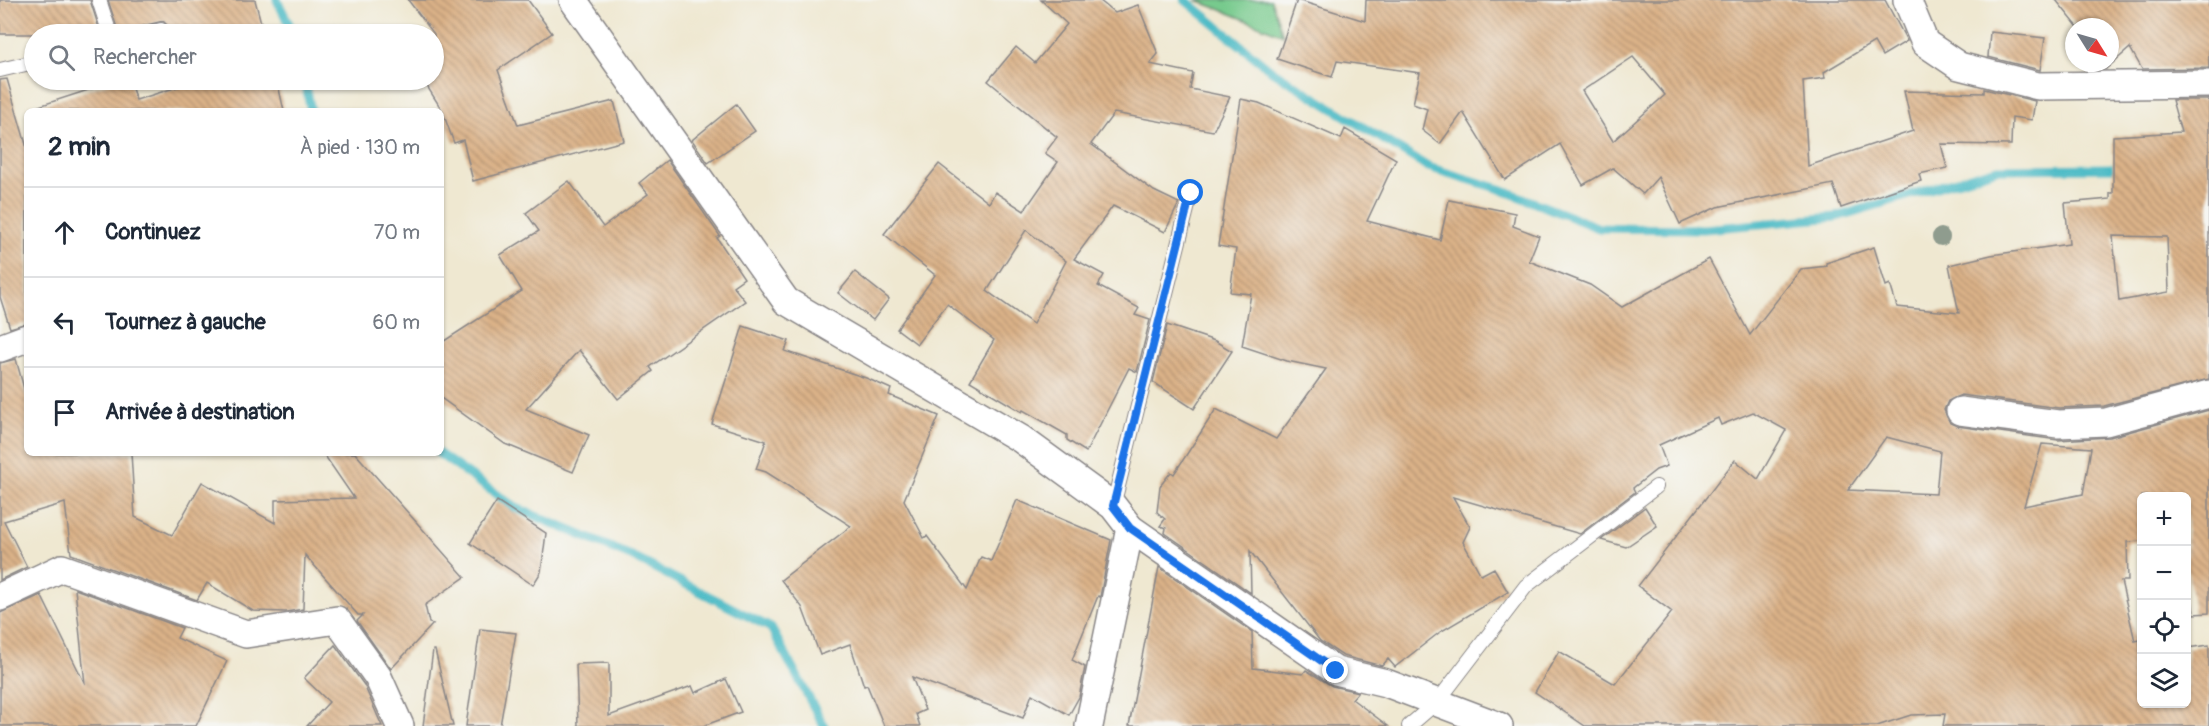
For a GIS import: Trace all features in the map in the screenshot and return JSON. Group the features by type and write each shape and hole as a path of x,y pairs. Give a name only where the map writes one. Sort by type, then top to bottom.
{"street":[{"path":"573,0 786,301 1022,439 1113,506 1130,528 1336,671 1386,683 1499,726"},
{"path":"1907,0 1925,43 1959,66 2038,86 2209,84"},
{"path":"0,348 24,339"},
{"path":"1960,411 2058,424 2106,422 2209,394"},
{"path":"1089,726 1130,528"},
{"path":"0,597 62,568 246,634 337,620 378,677 400,726"}],"lane":[{"path":"99,0 107,24"},
{"path":"0,70 24,64"},
{"path":"1113,506 1191,193"},
{"path":"1409,726 1438,701 1526,586 1656,487"}],"green space":[{"path":"1196,0 1271,0 1283,35"}],"building":[{"path":"0,0 90,0 98,24 24,24 24,34 0,34"},
{"path":"108,0 255,0 261,24 166,24 163,21 151,24 116,24"},
{"path":"408,0 528,0 552,33 498,70 518,125 614,101 624,141 473,181 463,140 454,143 444,116 444,108 441,108 429,90 444,90 444,24 426,24"},
{"path":"1041,0 1099,0 1115,13 1138,5 1158,54 1150,64 1193,73 1190,89 1230,97 1213,131 1114,113 1091,144 1154,191 1179,203 1165,232 1113,206 1074,259 1104,275 1098,286 1139,308 1135,315 1150,320 1137,372 1129,368 1086,452 1067,440 1067,435 970,381 994,340 947,304 917,344 897,329 935,275 884,234 939,164 989,203 995,192 1024,211 1058,162 1045,153 1057,137 988,81 1016,47 1035,63 1067,24","holes":["1026,230 1066,261 1033,324 987,291"]},
{"path":"1297,0 1365,21 1366,0 1885,0 1907,41 1882,56 1874,42 1824,72 1825,78 1803,81 1808,166 1913,131 1904,91 1984,93 1984,89 2035,101 2032,120 2012,117 2011,145 1941,144 1947,168 1919,174 1921,181 1841,208 1833,184 1717,207 1680,224 1658,177 1643,194 1613,168 1583,185 1560,144 1505,180 1463,112 1440,144 1422,130 1427,109 1413,104 1420,73 1337,61 1332,77 1277,59","holes":["1633,57 1665,95 1613,141 1582,91"]},
{"path":"2056,0 2209,0 2209,68 2142,69 2130,48 2119,58 2119,18 2071,18"},
{"path":"1990,32 2045,38 2040,70 1988,57"},
{"path":"7,79 24,138 24,324 10,328 0,297 0,80"},
{"path":"88,90 132,90 136,100 168,90 279,90 283,108 39,108 39,106"},
{"path":"1241,99 1259,103 1341,139 1345,129 1396,159 1367,221 1440,240 1449,200 1515,213 1513,226 1539,236 1529,261 1590,285 1622,307 1709,259 1750,335 1801,269 1827,266 1826,263 1874,247 1886,286 1890,284 1897,307 1959,313 1949,265 1991,255 2069,244 2065,203 2110,199 2110,193 2113,193 2113,136 2181,132 2172,100 2209,100 2209,379 2104,406 2059,408 1961,395 1948,401 1944,410 1950,423 1957,426 2058,440 2110,437 2209,410 2209,613 2194,614 2191,592 2191,492 2137,492 2137,541 2127,542 2128,581 2121,581 2135,641 2137,641 2137,708 2191,708 2191,647 2209,645 2209,726 1943,726 1945,714 1911,715 1877,726 1585,726 1535,692 1559,651 1615,684 1672,612 1638,586 1735,460 1758,479 1786,430 1753,412 1721,425 1718,418 1659,445 1667,466 1656,470 1633,488 1635,492 1580,534 1453,497 1470,527 1463,542 1481,575 1494,568 1508,592 1440,632 1395,667 1388,659 1382,666 1343,656 1320,641 1250,551 1251,593 1165,533 1166,528 1160,526 1165,519 1157,512 1160,486 1171,472 1174,474 1216,409 1276,439 1326,369 1287,361 1242,346 1251,294 1230,292 1236,249 1218,246","holes":["2113,236 2167,237 2169,292 2119,301","1886,437 1940,451 1936,494 1848,490","2042,444 2091,448 2083,494 2024,506"]},
{"path":"736,104 755,131 708,163 692,140"},
{"path":"667,160 720,236 717,238 744,278 733,286 745,301 650,367 653,371 618,399 579,350 526,409 589,435 573,472 505,444 444,400 444,341 522,291 500,255 539,231 526,213 569,181 603,227 648,194 639,183"},
{"path":"855,272 889,299 873,320 838,293"},
{"path":"1167,325 1215,341 1232,351 1194,409 1153,382"},
{"path":"743,326 789,341 785,351 866,378 891,389 889,395 939,416 904,500 924,538 927,536 967,590 981,557 991,561 1017,500 1111,540 1100,597 1098,596 1072,660 1085,667 1079,697 1069,715 1032,694 1023,718 912,677 925,710 916,714 920,726 884,726 867,685 864,686 850,644 820,655 802,607 781,580 851,526 766,472 756,469 766,441 712,424"},
{"path":"16,359 24,389 24,456 131,456 135,517 172,535 202,482 275,523 275,500 354,498 325,456 358,456 465,577 425,605 429,623 433,624 391,669 357,621 363,615 358,615 305,555 303,609 286,612 253,611 207,583 197,600 71,554 65,503 4,521 27,567 0,580 0,363"},
{"path":"497,501 546,533 541,572 533,585 470,543"},
{"path":"1645,507 1657,526 1626,547 1601,540"},
{"path":"1159,567 1252,632 1253,668 1303,674 1306,670 1332,686 1358,692 1352,699 1388,726 1129,726"},
{"path":"75,589 182,628 177,638 227,661 196,726 0,726 0,613 41,595 85,684"},
{"path":"480,629 516,633 500,726 466,726"},
{"path":"335,645 364,685 382,726 307,726 329,702 304,678"},
{"path":"433,650 435,650 453,726 423,726"},
{"path":"609,663 609,716 692,686 695,693 726,679 741,712 703,726 578,726 576,664"}],"waterway":[{"path":"277,0 289,24"},
{"path":"1185,0 1272,71 1428,167 1500,189 1599,228 1704,229 1836,217 1997,169 2123,168"},
{"path":"307,90 310,108"},
{"path":"442,456 516,508 631,556 771,628 824,726"}],"route":[{"path":"1191,193 1113,506 1130,528 1336,671"}]}
